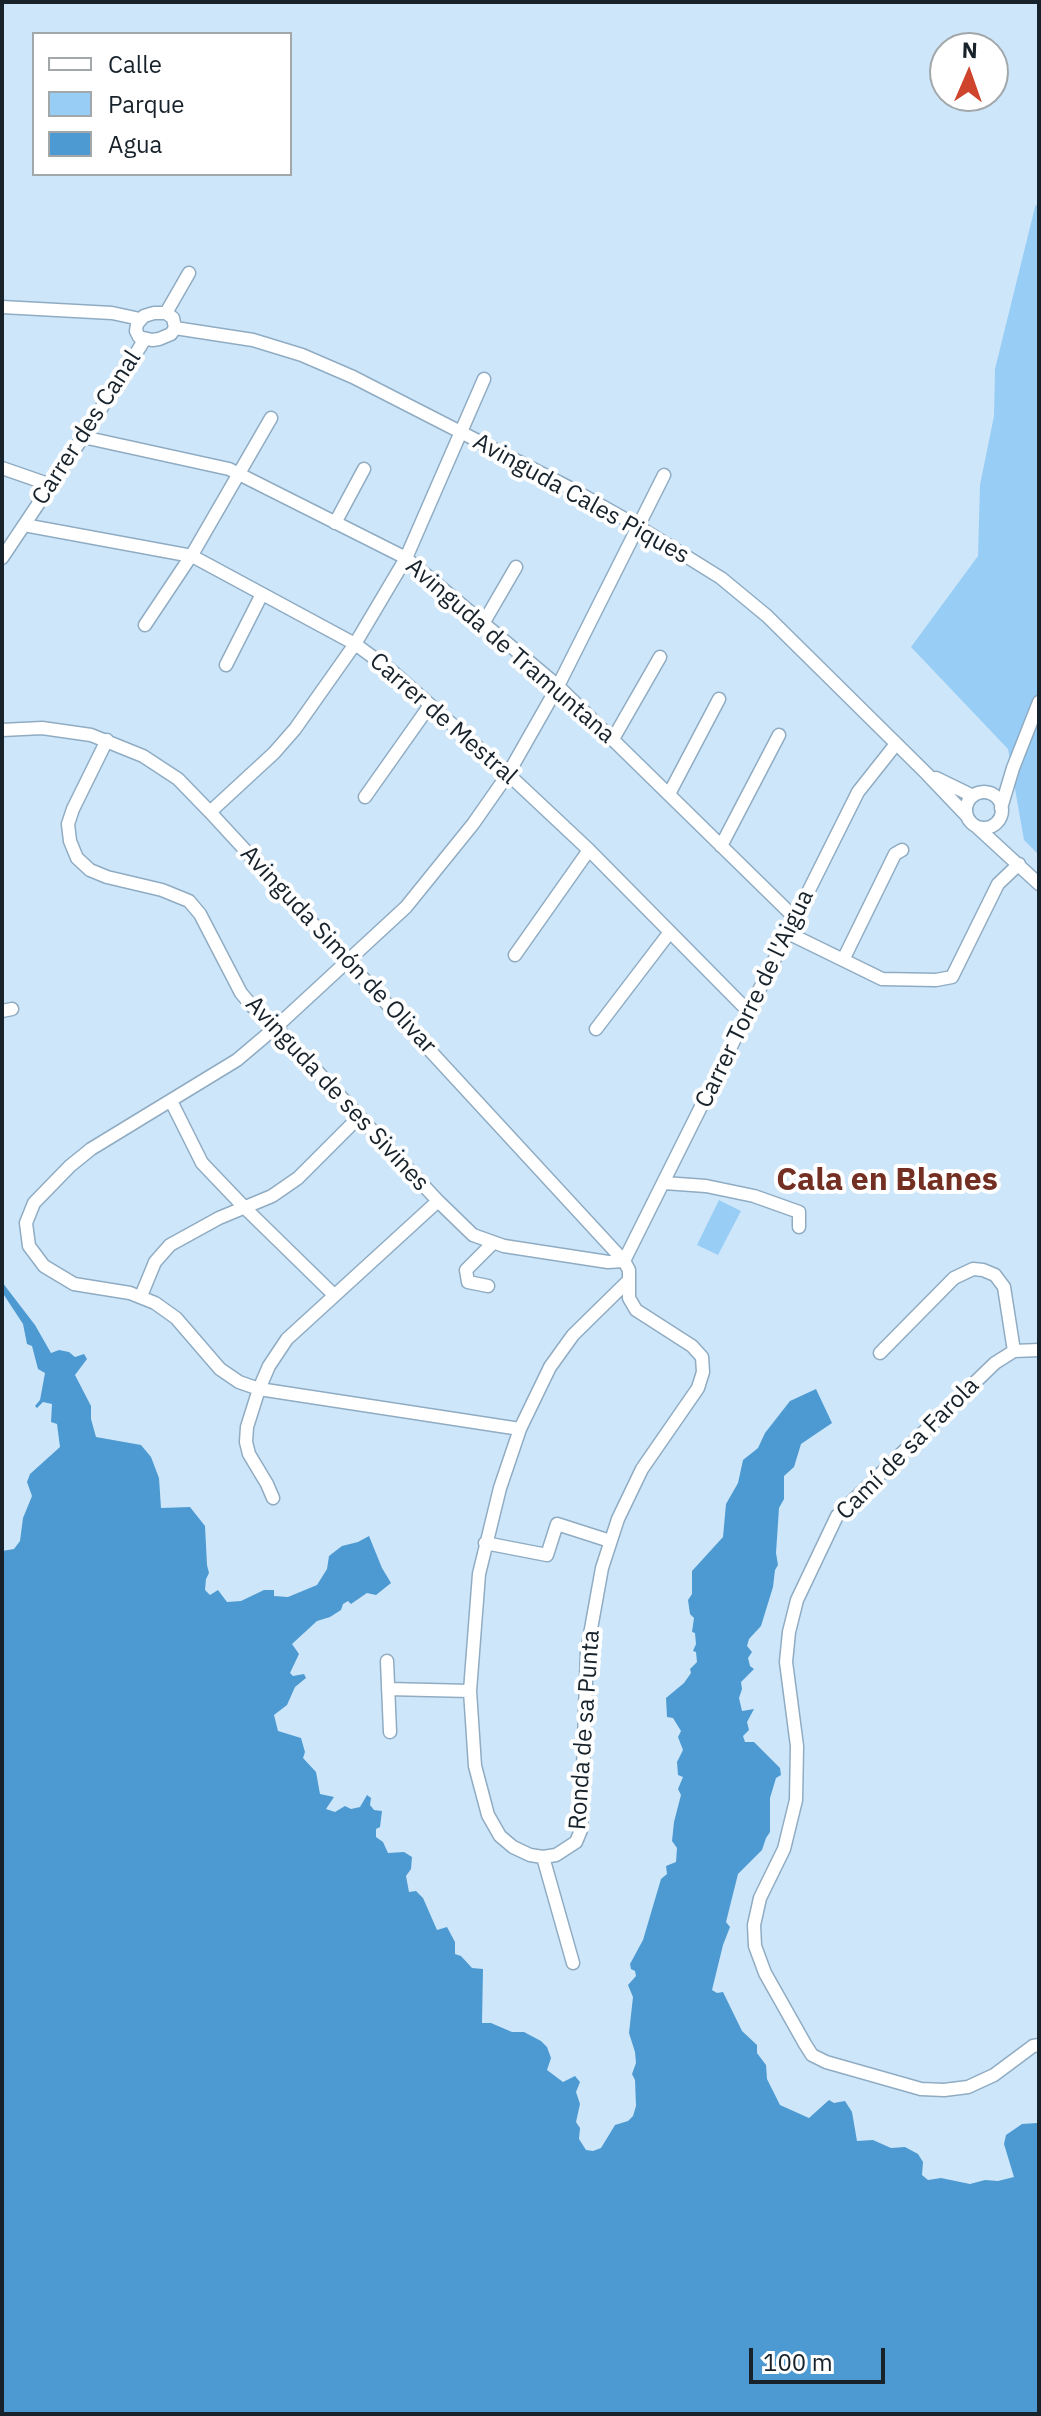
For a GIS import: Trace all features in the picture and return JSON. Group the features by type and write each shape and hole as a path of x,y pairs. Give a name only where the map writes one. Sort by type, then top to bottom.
{"street":[{"path":"166,313 189,273"},
{"path":"2,307 112,313 140,319 154,313 166,313 173,318 175,328 171,334 159,339 145,339 139,337 136,331 140,319"},
{"name":"Avinguda Cales Piques","path":"175,328 253,340 302,355 353,377 570,488 639,527 721,578 767,616 967,816"},
{"name":"Carrer des Canal","path":"2,558 145,339"},
{"path":"210,812 274,753 295,729 355,644 406,558 484,379"},
{"path":"145,625 192,556 271,418"},
{"name":"Avinguda de Tramuntana","path":"83,437 241,473 406,558 558,686 795,918"},
{"path":"2,468 51,485"},
{"path":"335,523 364,469"},
{"path":"520,1429 259,1389 239,1382 220,1369 176,1318 155,1303 141,1296 74,1284 55,1274 32,1252 26,1223 34,1203 70,1166 91,1149 237,1060 406,907 473,824 508,774 558,686 664,475"},
{"name":"Carrer de Mestral","path":"24,525 192,556 355,644 392,671 508,774 589,850 749,1012"},
{"path":"484,622 516,567"},
{"path":"226,665 262,594"},
{"path":"613,739 660,657"},
{"path":"669,794 719,699"},
{"path":"977,827 986,828 1000,814 1013,768 1039,702"},
{"path":"365,797 430,705"},
{"name":"Avinguda Simón de Olivar","path":"2,730 62,729 107,740 159,765 178,779 624,1261"},
{"path":"721,846 779,735"},
{"name":"Avinguda de ses Sivines","path":"107,740 68,824 70,841 77,858 90,870 107,877 162,890 189,901 200,914 241,993 252,1006 276,1027 473,1235 493,1243 608,1262 624,1261"},
{"name":"Carrer Torre de l'Aigua","path":"624,1261 858,792 896,744"},
{"path":"1013,768 994,787 977,794 967,803 967,816 1039,884"},
{"name":"Avinguda Cales Piques","path":"927,774 961,792 977,794"},
{"path":"977,794 994,795 1000,814 1001,836 1015,861"},
{"path":"515,955 589,850"},
{"path":"843,960 895,854 902,850"},
{"path":"788,933 882,979 936,980 952,977 998,884 1015,861"},
{"path":"596,1029 670,932"},
{"path":"171,1101 202,1163 334,1295"},
{"path":"141,1296 155,1262 170,1245 219,1218 272,1196 298,1178 359,1117"},
{"path":"664,1183 706,1186 754,1196 799,1212 799,1227"},
{"path":"273,1498 249,1454 246,1442 247,1427 269,1366 287,1339 438,1201"},
{"path":"488,1286 468,1282 466,1270 493,1243"},
{"path":"624,1261 629,1270 629,1298 636,1310"},
{"path":"880,1353 954,1278 973,1269 995,1275 1004,1287 1014,1351 1039,1350"},
{"name":"Ronda de sa Punta","path":"604,1304 636,1310 692,1346 702,1357 703,1372 698,1388 642,1469 610,1541 587,1651 581,1830 576,1842 567,1849 543,1857 513,1847 500,1836 488,1815 475,1766 470,1691 475,1606 485,1543 520,1429 550,1367 573,1335 604,1304 628,1281"},
{"name":"Camí de sa Farola","path":"1014,1351 995,1363 837,1516 797,1600 786,1662 797,1746 796,1800 784,1849 760,1898 754,1925 755,1946 765,1973 812,2055 826,2062 921,2089 944,2090 968,2087 994,2075 1033,2046 1039,2045"},
{"path":"485,1543 547,1555 557,1524 610,1541"},
{"path":"387,1661 390,1732"},
{"path":"388,1689 470,1691"},
{"path":"543,1857 573,1963"}],"green space":[{"path":"1039,201 1039,855 1024,840 1008,749 911,647 978,556 980,485 994,416 995,369"},
{"path":"719,1200 741,1211 718,1255 697,1245"}],"water":[{"path":"2,1282 35,1325 51,1353 59,1350 75,1357 84,1354 87,1359 75,1375 91,1406 96,1437 141,1445 151,1457 159,1478 161,1508 190,1507 205,1526 209,1573 205,1590 210,1595 218,1590 227,1602 241,1601 264,1590 274,1590 274,1596 288,1597 317,1585 327,1569 329,1556 342,1546 369,1536 391,1583 376,1595 367,1593 351,1604 348,1601 343,1604 341,1610 317,1621 292,1644 299,1654 290,1673 293,1676 304,1674 306,1678 295,1687 287,1705 274,1715 278,1731 301,1738 305,1752 303,1758 316,1772 320,1794 334,1797 326,1809 335,1812 345,1806 351,1809 360,1807 367,1795 374,1810 382,1811 376,1837 383,1842 388,1853 404,1852 412,1857 411,1869 406,1876 409,1892 416,1891 423,1898 437,1930 447,1927 455,1942 455,1954 472,1968 483,1969 482,2023 491,2023 512,2032 524,2032 541,2041 551,2058 547,2070 563,2082 575,2076 580,2082 576,2092 580,2104 576,2122 580,2128 579,2139 586,2150 593,2151 601,2148 615,2125 633,2116 636,2106 632,2074 636,2063 635,2052 629,2033 633,1997 628,1985 636,1976 630,1964 643,1940 661,1879 667,1874 666,1866 676,1862 677,1848 672,1841 681,1795 678,1789 683,1777 678,1775 677,1762 683,1750 678,1737 681,1731 673,1718 667,1717 666,1698 684,1683 697,1662 696,1652 693,1651 696,1644 695,1633 692,1632 694,1618 690,1614 688,1600 692,1594 692,1571 723,1537 726,1504 738,1483 743,1460 758,1448 765,1433 790,1401 816,1389 832,1423 801,1444 794,1467 784,1476 784,1499 779,1508 778,1565 761,1626 749,1639 747,1646 752,1652 748,1658 754,1669 741,1682 739,1698 742,1711 754,1709 747,1722 749,1730 743,1736 745,1742 754,1742 780,1768 781,1775 776,1778 770,1798 770,1832 762,1850 738,1874 726,1922 730,1927 712,1990 723,1992 742,2031 757,2045 757,2053 766,2065 767,2079 780,2105 809,2118 829,2100 834,2103 845,2101 852,2112 857,2141 873,2140 891,2148 905,2147 918,2154 923,2162 922,2175 928,2180 941,2178 970,2184 1014,2177 1004,2144 1006,2135 1022,2124 1037,2123 1039,2115 1039,2414 2,2414 2,1551 14,1549 20,1541 23,1518 32,1496 27,1482 30,1474 60,1447 57,1424 51,1422 52,1404 43,1402 37,1408 35,1406 40,1400 45,1373 38,1369 32,1346 27,1344 23,1324 2,1292"}],"district":[{"name":"Cala en Blanes","path":"887,1181"}]}
